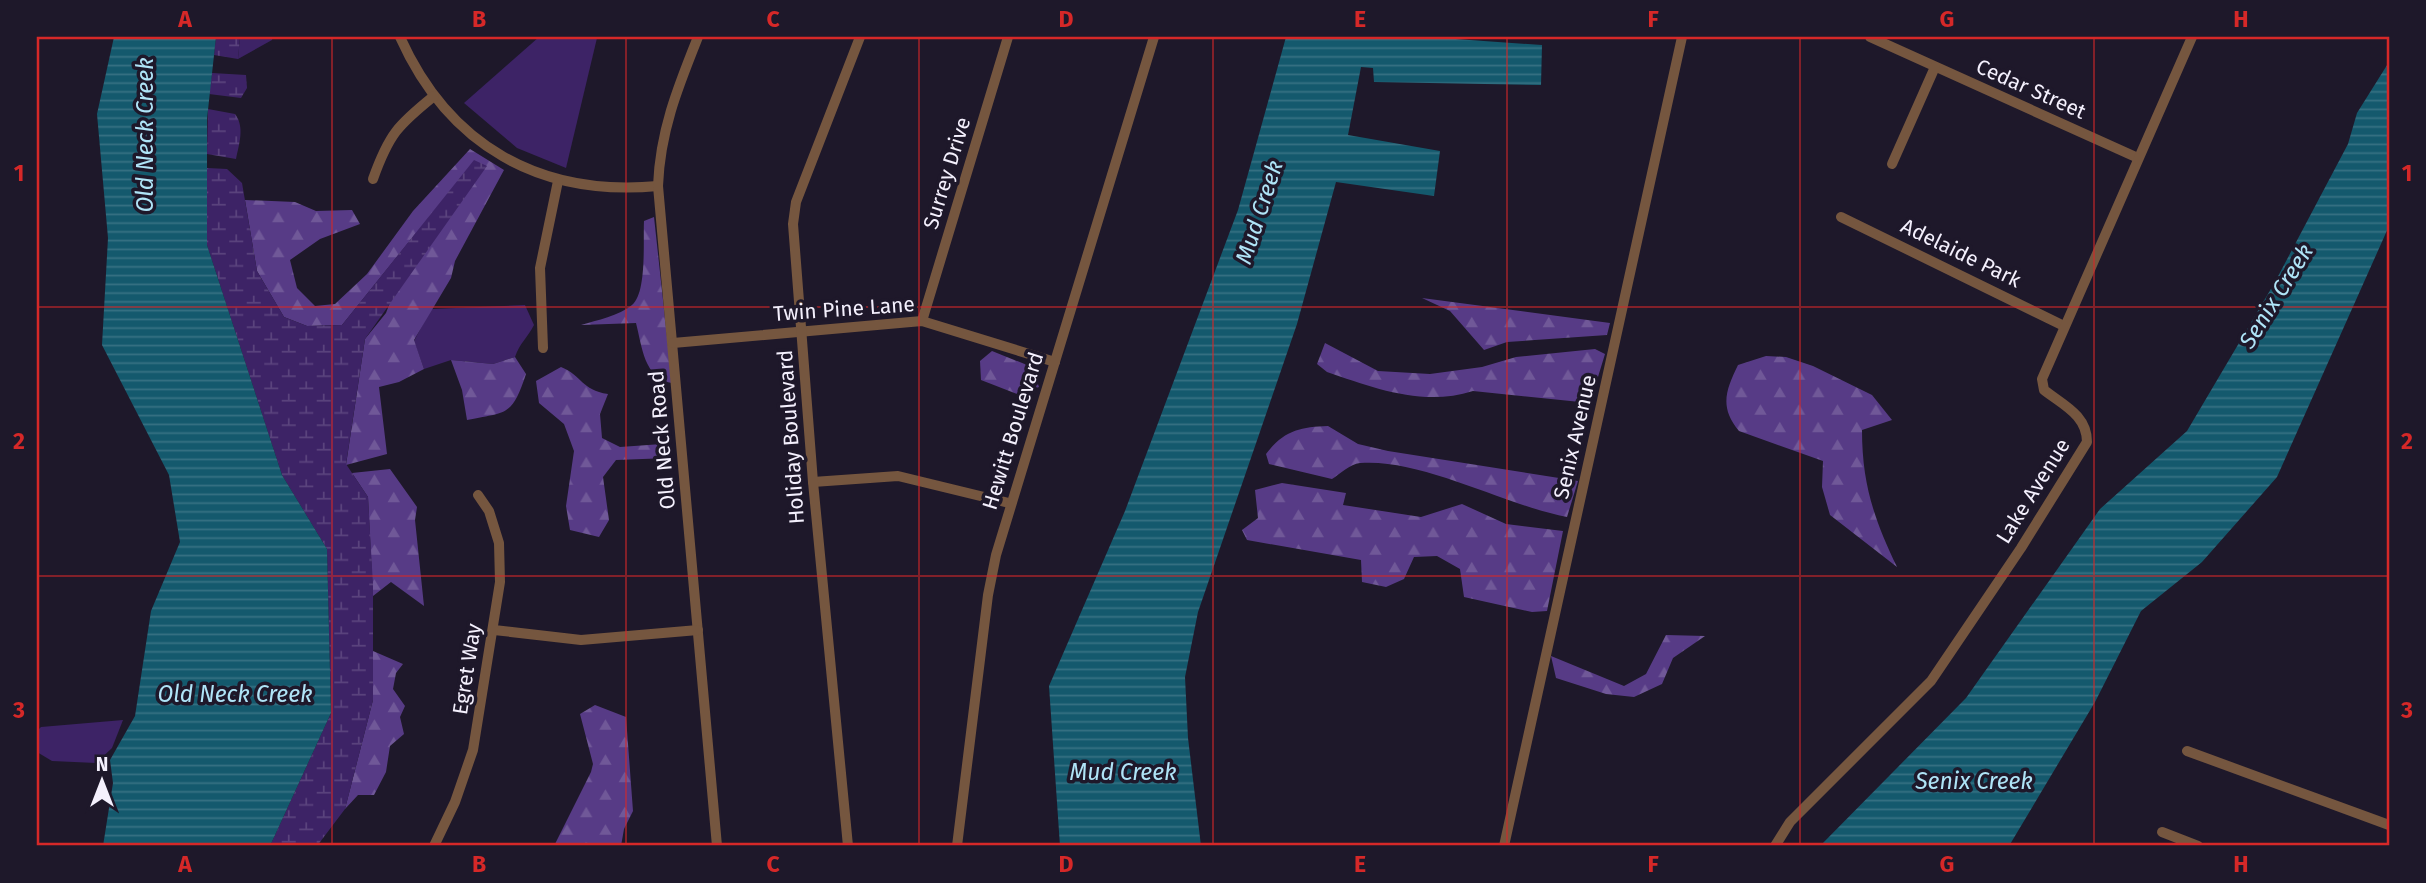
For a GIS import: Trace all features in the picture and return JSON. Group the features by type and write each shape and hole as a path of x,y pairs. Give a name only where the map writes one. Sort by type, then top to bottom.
{"street":[{"path":"401,37 434,96 489,148 558,181 606,188 658,186"},
{"name":"Old Neck Road","path":"698,37 665,127 658,186 717,846"},
{"name":"Holiday Boulevard","path":"848,846 813,482 794,246 796,202 860,37"},
{"name":"Surrey Drive","path":"922,321 1008,37"},
{"name":"Hewitt Boulevard","path":"957,846 988,595 1009,503 1154,37"},
{"name":"Senix Avenue","path":"1504,846 1682,37"},
{"name":"Cedar Street","path":"1870,37 2138,158"},
{"name":"Lake Avenue","path":"1775,846 1790,822 1931,681 2080,456 2087,442 2087,429 2081,418 2044,390 2042,379 2193,37"},
{"path":"1892,164 1935,67"},
{"path":"373,179 385,146 396,128 434,96"},
{"path":"543,348 540,268 558,181"},
{"name":"Adelaide Park","path":"1840,217 2064,326"},
{"name":"Twin Pine Lane","path":"673,343 922,321 1055,362"},
{"path":"813,482 898,476 1009,503"},
{"name":"Egret Way","path":"434,846 455,802 473,750 494,630 500,582 499,543 489,511 478,495"},
{"path":"494,630 581,640 698,630"},
{"path":"2186,751 2389,825"},
{"path":"2162,831 2198,846"}],"green space":[{"path":"216,37 240,37 238,59 214,55"},
{"path":"240,37 273,37 238,59"},
{"path":"539,37 597,38 566,168 517,148 464,103"},
{"path":"212,73 246,75 247,88 241,98 209,94"},
{"path":"208,109 235,114 238,119 240,136 236,159 207,154"},
{"path":"470,149 504,170 455,261 451,278 414,340 424,369 399,382 379,387 387,454 346,465 365,339 386,313 416,233 342,325 307,326 284,317 257,271 245,200 295,202 316,211 352,210 360,224 320,239 290,260 297,288 315,306 335,304 367,274 413,211"},
{"path":"474,160 487,166 365,339 346,464 368,497 373,585 373,700 345,809 317,846 270,846 331,713 327,549 282,475 207,245 207,168 227,169 242,183 257,271 284,317 307,326 342,325"},
{"path":"654,217 672,383 655,375 650,368 636,323 581,325 621,312 637,299 642,278 644,221"},
{"path":"1422,298 1610,323 1607,335 1507,342 1484,350 1450,311"},
{"path":"525,305 534,325 515,357 493,364 451,360 424,369 414,341 431,309"},
{"path":"1325,343 1378,371 1430,374 1482,367 1516,357 1595,349 1605,354 1590,403 1473,391 1436,397 1399,394 1327,372 1317,364"},
{"path":"992,351 1032,367 1039,387 1017,394 981,380 980,361"},
{"path":"1766,356 1786,357 1813,366 1872,395 1892,420 1862,430 1864,467 1871,501 1897,567 1830,515 1822,487 1823,461 1739,431 1733,422 1727,398 1730,382 1738,365"},
{"path":"515,357 526,374 512,405 500,413 467,420 462,390 451,360 493,364"},
{"path":"561,367 592,389 608,394 600,414 602,438 620,447 662,444 669,458 616,460 603,477 609,520 599,537 570,530 566,506 574,451 564,424 539,403 536,381"},
{"path":"1328,426 1358,444 1388,451 1578,481 1567,517 1436,475 1384,463 1356,464 1332,479 1269,464 1266,454 1286,435 1301,429"},
{"path":"390,469 417,507 415,520 424,606 391,582 373,596 368,497 352,473"},
{"path":"1282,483 1346,493 1343,505 1421,517 1462,504 1506,524 1563,531 1547,611 1532,612 1464,597 1460,569 1437,556 1414,557 1404,579 1386,587 1362,582 1361,560 1247,540 1242,530 1258,518 1255,490"},
{"path":"1666,635 1705,636 1673,658 1662,684 1634,697 1606,694 1556,678 1551,656 1624,686 1646,674"},
{"path":"373,651 403,664 396,673 393,689 405,706 400,717 404,734 390,746 386,772 374,795 358,795 345,809 373,700"},
{"path":"595,705 626,717 633,811 624,829 621,846 554,846 591,772 593,764 580,714"},
{"path":"123,720 112,748 96,763 52,761 37,752 37,731 41,727"}],"water":[{"name":"Old Neck Creek","path":"114,37 216,37 207,119 207,245 282,475 327,549 331,713 270,846 103,846 113,783 110,760 135,716 151,611 180,542 169,475 102,345 108,238 97,114"},
{"name":"Mud Creek","path":"1286,37 1427,37 1542,45 1541,85 1374,82 1373,68 1361,67 1348,135 1440,151 1434,196 1336,182 1297,324 1198,612 1185,677 1188,738 1201,846 1060,846 1049,686 1125,511 1238,210"},
{"name":"Senix Creek","path":"2389,62 2389,226 2277,477 2202,562 2141,611 2095,702 2009,846 1820,846 1966,698 2100,509 2187,431 2275,282 2348,144 2357,113"}]}
